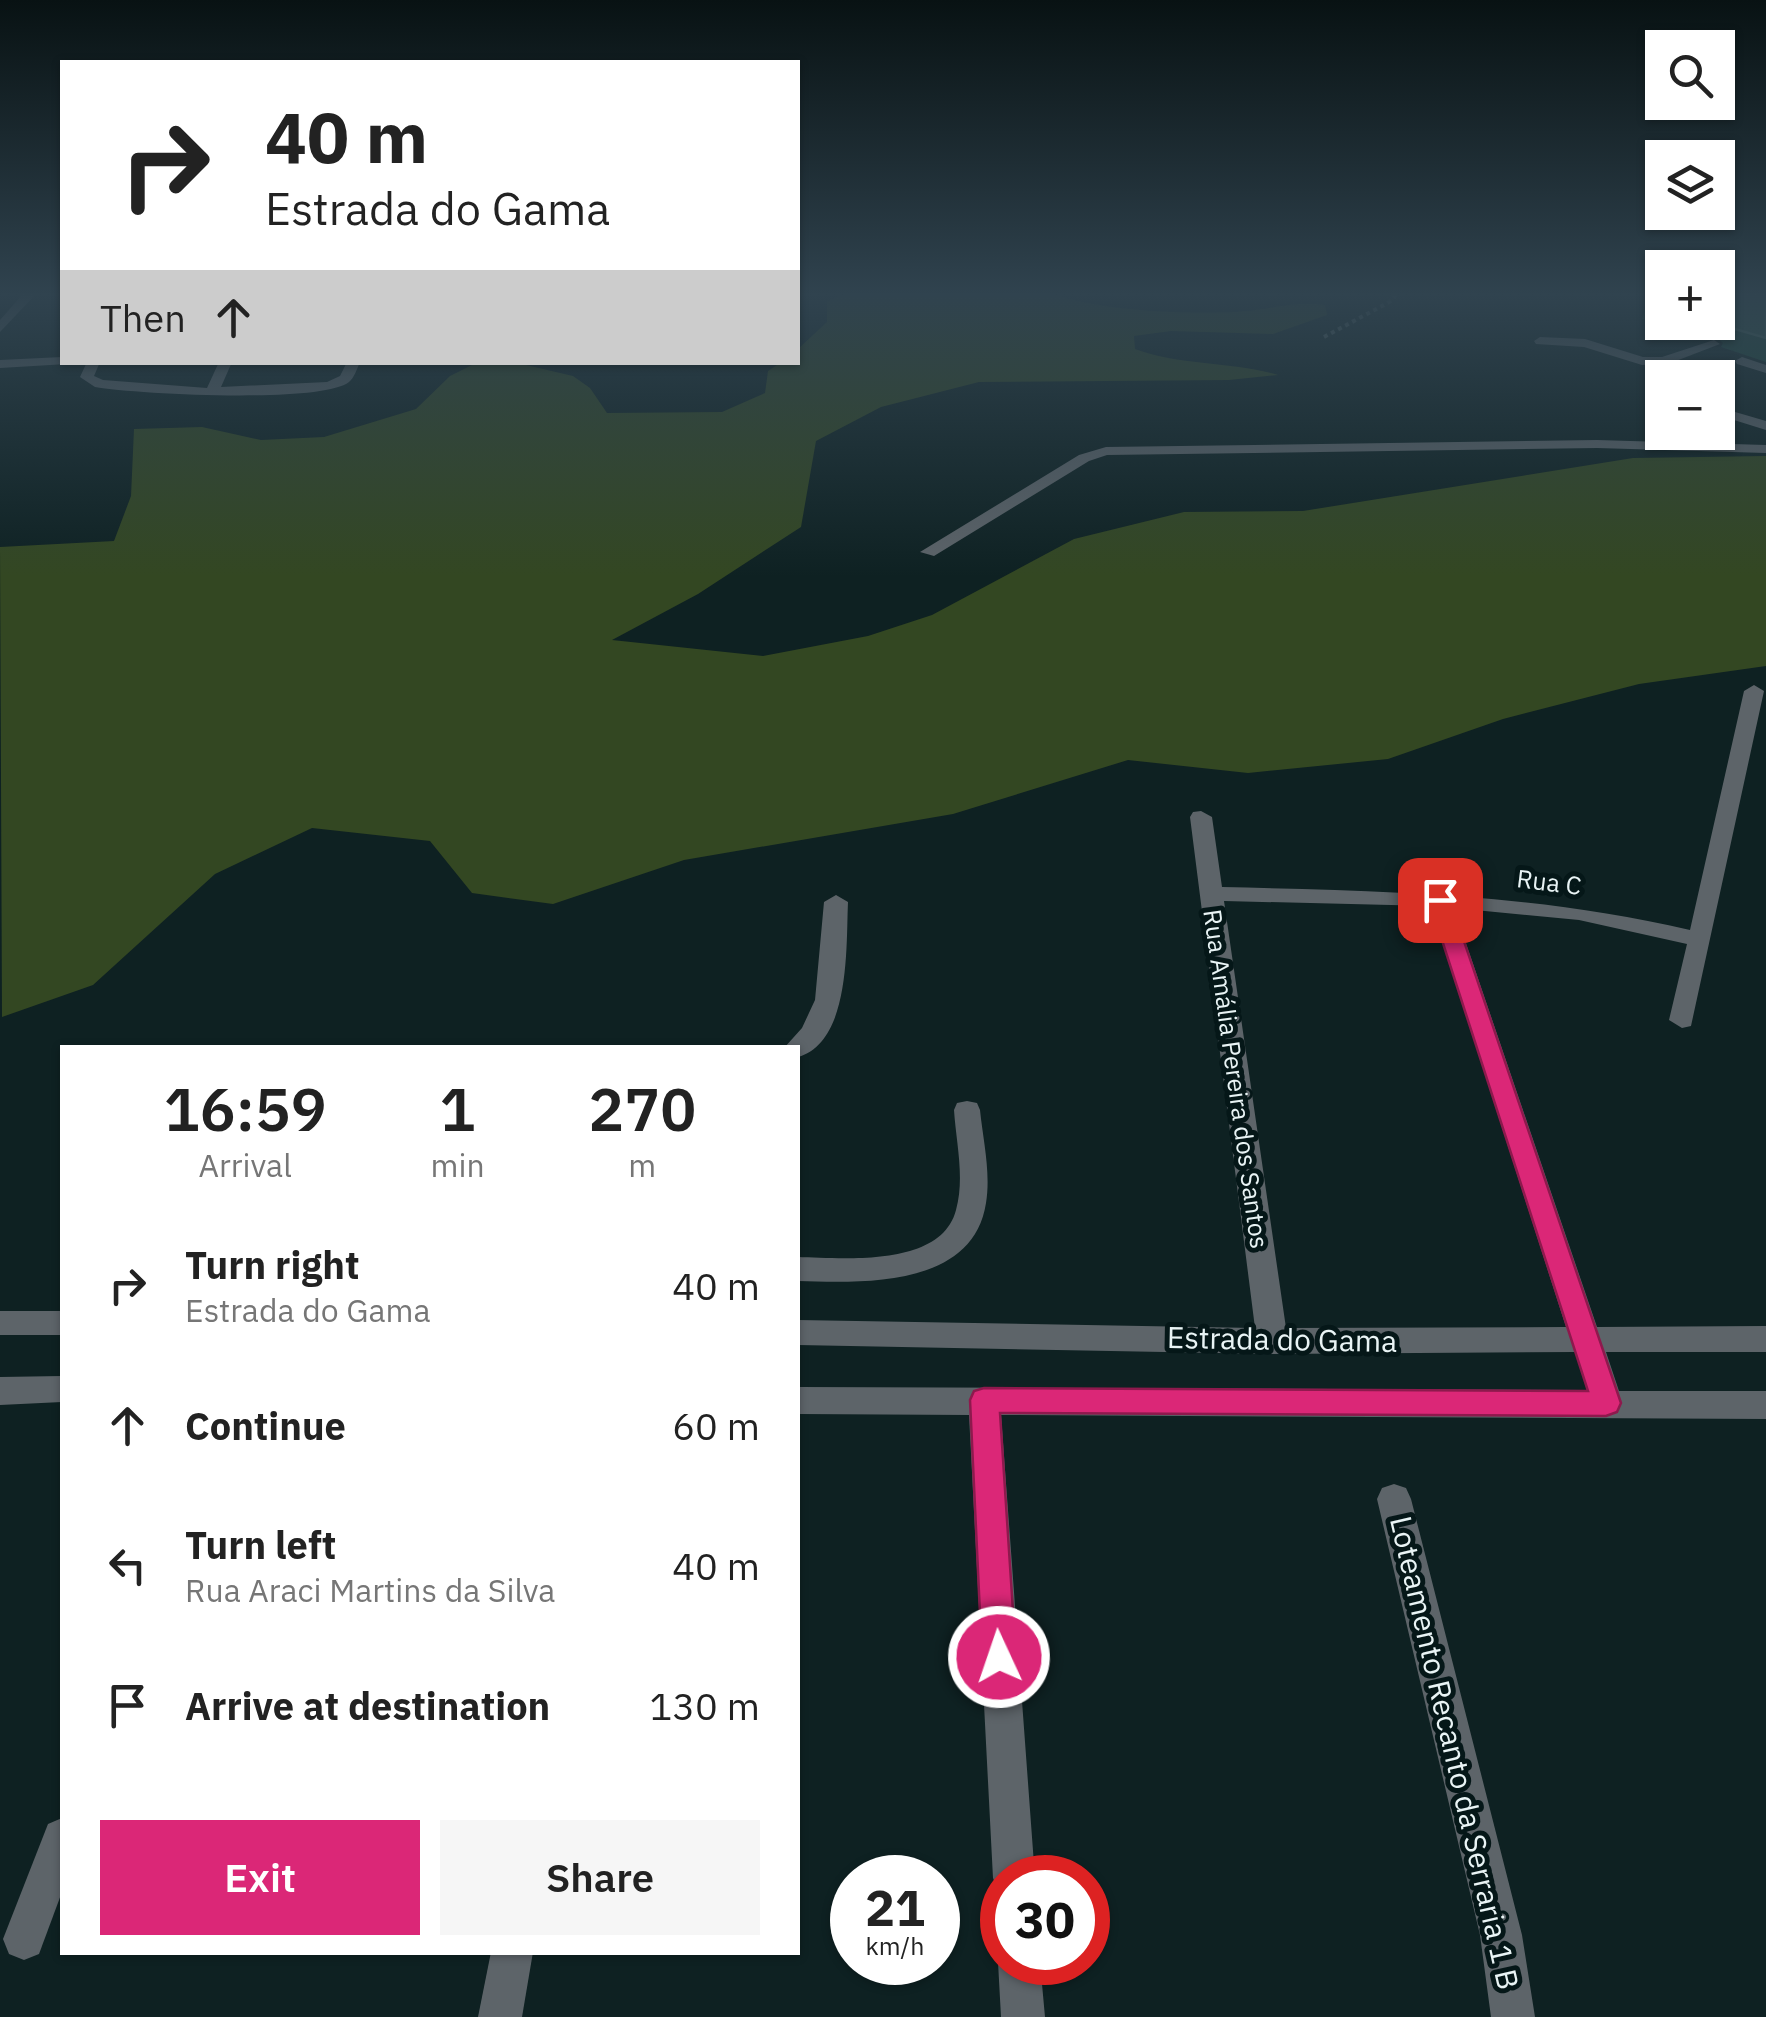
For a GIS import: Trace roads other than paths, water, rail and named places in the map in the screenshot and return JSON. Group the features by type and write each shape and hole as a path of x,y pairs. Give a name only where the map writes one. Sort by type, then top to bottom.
{"street":[{"path":"147,388 212,392 317,388"},
{"path":"212,392 214,388"},
{"path":"1735,416 1766,426"},
{"path":"928,552 1084,458 1106,451 1597,444 1766,449"},
{"path":"1682,1020 1754,691"},
{"name":"Rua Amália Pereira dos Santos","path":"1201,817 1272,1340"},
{"name":"Rua C","path":"1210,894 1440,900 1580,913 1699,940"},
{"path":"1440,900 1606,1403"},
{"path":"800,1046 824,1017 832,975 836,902"},
{"path":"800,1269 886,1268 914,1262 956,1240 969,1217 972,1192 967,1110"},
{"path":"0,1323 60,1323"},
{"name":"Estrada do Gama","path":"800,1332 1272,1340 1766,1339"},
{"path":"0,1391 60,1389"},
{"path":"800,1400 1766,1404"},
{"path":"984,1400 1013,1855"},
{"name":"Loteamento Recanto da Serraria 1 B","path":"1394,1499 1496,1916 1514,2012"},
{"path":"24,1939 60,1843"},
{"path":"500,2017 511,1955"},
{"path":"1021,1985 1023,2017"}]}
